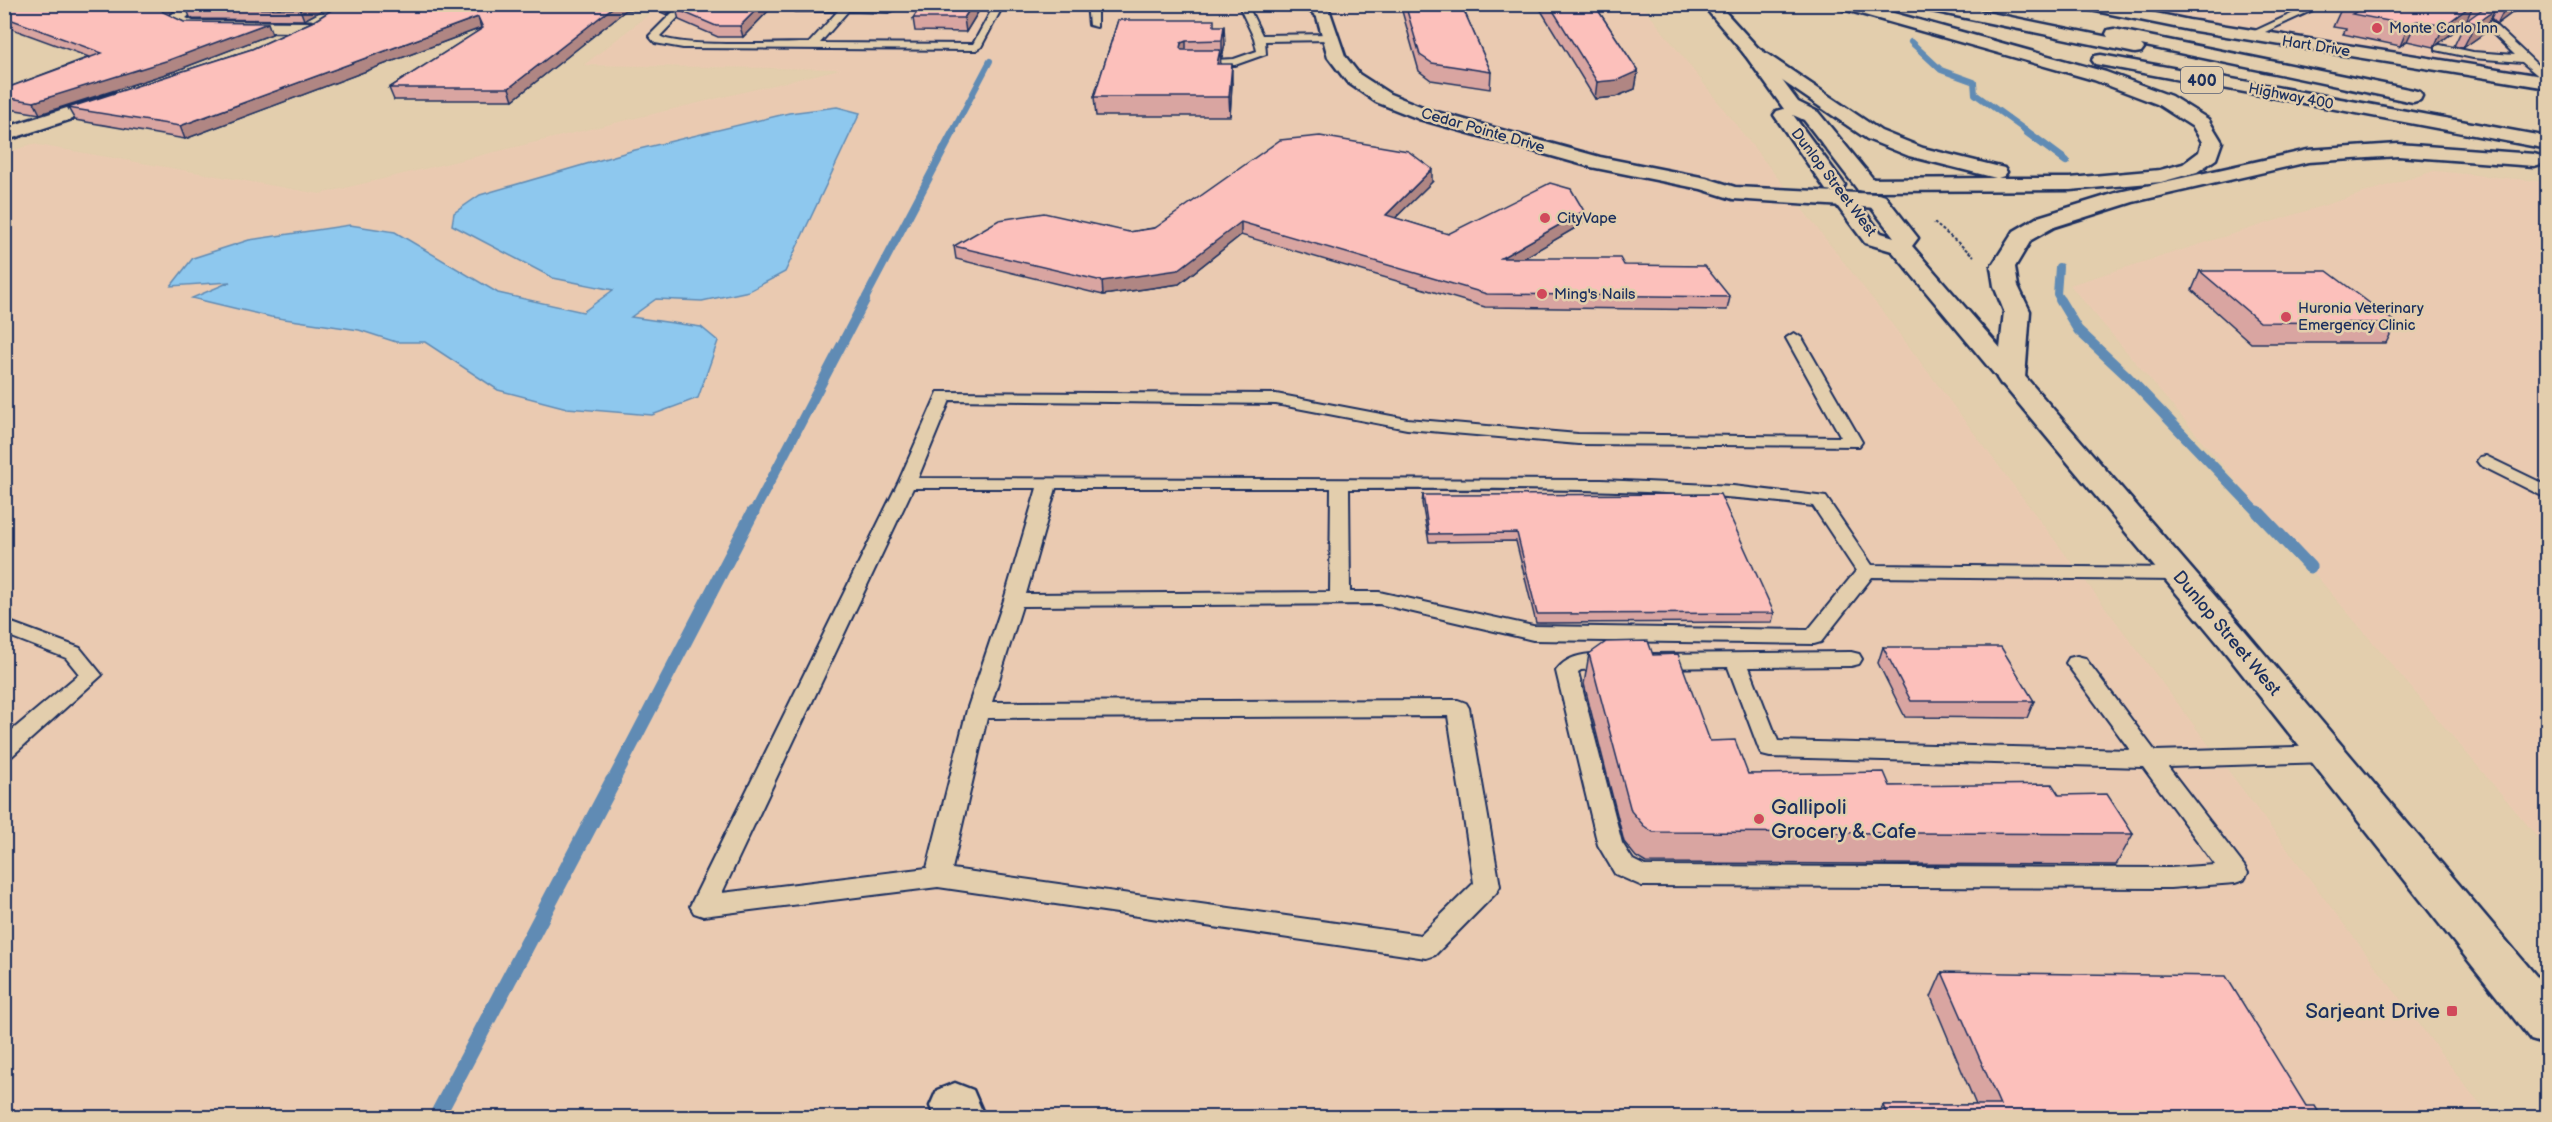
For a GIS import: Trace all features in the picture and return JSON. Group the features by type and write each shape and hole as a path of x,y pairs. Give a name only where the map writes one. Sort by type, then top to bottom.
{"main road":[{"path":"196,4 175,18 190,26 316,24 270,45"},
{"name":"Cedar Pointe Drive","path":"1309,4 1324,15 1337,57 1353,78 1383,98 1426,115 1598,163 1706,184 1733,193 1871,193"},
{"name":"Dunlop Street West","path":"1709,4 1752,52 1791,106 1811,116 1907,238 1900,246"},
{"path":"1842,4 2100,76 2164,100 2202,123 2212,142 2209,155 2190,168 2161,176 2070,184 1871,193"},
{"name":"Highway 400","path":"1860,4 1996,38 2151,70 2547,143"},
{"name":"Highway 400","path":"1922,4 2316,84 2429,101 2137,40 1990,4"},
{"name":"Hart Drive","path":"2086,4 2251,35 2547,82"},
{"path":"1752,52 1874,135 1916,152 1961,165 2070,184"},
{"path":"4,135 125,96"},
{"name":"Dunlop Street West","path":"1791,106 1784,116 1874,238 1900,246 2178,574 2547,1025"},
{"path":"2011,378 2017,311 2006,286 2003,267 2006,258 2022,236 2046,222 2127,197 2308,156 2398,150 2547,161"},
{"path":"1871,193 2055,201 2127,197"}],"lane":[{"path":"687,4 654,36 659,41 683,45 976,47 1000,4"},
{"path":"785,4 795,8 889,9 906,4"},
{"path":"1092,4 1094,25"},
{"path":"1187,64 1235,62 1262,52 1259,38 1242,4"},
{"path":"2168,4 2174,4"},
{"path":"2251,35 2322,4"},
{"path":"2427,4 2478,14 2547,82"},
{"path":"812,46 848,7"},
{"path":"2478,28 2494,30"},
{"path":"1259,38 1331,37"},
{"path":"2447,43 2463,54 2525,59"},
{"path":"978,710 1458,708 1487,886 1426,947 938,877 703,906 907,483 944,395 1276,399 1407,424 1578,439 1853,442 1794,338"},
{"path":"2486,461 2547,494"},
{"path":"907,483 1340,483 1649,487 1766,493 1819,501 1866,571"},
{"path":"938,877 978,710 1014,600 1048,483"},
{"path":"1340,483 1340,598"},
{"path":"1866,571 2178,574"},
{"path":"1014,600 1379,598 1533,633 1814,637 1866,571"},
{"path":"4,626 73,653 91,675 4,750"},
{"path":"1851,658 1575,663 1567,671 1610,845 1624,867 1642,876 2170,878 2235,873 2077,663"},
{"path":"1736,660 1770,749 2151,759 2327,754"}],"path":[{"path":"1929,219 1976,257"}],"shaded area":[{"path":"662,4 1642,5 1882,311 2489,1117 5,1118 5,154 32,144 320,194 840,69 584,65"},
{"path":"2122,5 2547,5 2547,76 2397,55"},
{"path":"2434,171 2547,182 2547,848 2070,285"}],"water":[{"path":"837,107 860,113 785,272 749,291 702,301 656,299 631,317 701,327 718,341 698,398 652,415 567,408 498,390 425,342 396,342 359,330 271,317 192,298 230,282 171,286 193,258 249,240 350,225 395,232 498,293 583,312 613,290 553,278 452,225 454,213 480,195 631,151 789,113"}],"building":[{"path":"4,4 163,4 160,7 163,12 184,22 268,23 169,60 34,102 4,97 4,89 102,53 4,17"},
{"path":"189,4 309,4 300,9 186,7"},
{"path":"341,4 617,4 509,88 389,88 483,28 478,17 180,126 68,108 252,49 314,21"},
{"path":"681,4 762,4 740,26 716,26 676,9"},
{"path":"922,4 973,4 964,18 913,18"},
{"path":"1405,4 1461,4 1491,72 1432,63 1420,55"},
{"path":"1549,4 1594,4 1638,71 1618,80 1597,82"},
{"path":"2346,4 2473,4 2444,26 2417,21 2409,25 2352,14 2359,10 2342,7"},
{"path":"2484,8 2495,10 2476,23 2466,21"},
{"path":"1118,20 1214,20 1214,26 1224,26 1222,40 1186,41 1181,43 1180,48 1182,50 1220,50 1217,64 1232,64 1229,97 1094,97"},
{"path":"1320,136 1408,151 1432,169 1386,215 1448,234 1550,183 1571,189 1584,211 1501,258 1620,258 1624,265 1705,266 1730,297 1487,294 1241,222 1178,270 1102,281 954,246 999,220 1044,213 1129,232 1155,228 1280,140"},
{"path":"2200,271 2327,271 2396,323 2260,322"},
{"path":"1720,494 1774,613 1537,614 1517,533 1429,534 1423,495"},
{"path":"1648,641 1653,655 1678,654 1710,741 1735,740 1748,774 1884,772 1890,786 2052,784 2059,795 2107,794 2133,834 1653,832 1644,826 1631,811 1589,654 1606,642"},
{"path":"1883,647 2001,647 2034,701 1911,701"},
{"path":"1942,972 2226,976 2306,1106 2315,1106 2322,1118 1888,1118 1883,1105 2000,1105"}],"waterway":[{"path":"1911,42 1941,70 1974,82 1975,94 2029,133"},
{"path":"952,133 990,61"},
{"path":"864,301 953,132"},
{"path":"2027,132 2066,161"},
{"path":"2059,267 2057,294 2061,301"},
{"path":"753,514 865,300"},
{"path":"2060,300 2078,330 2127,376 2259,514"},
{"path":"612,783 753,512"},
{"path":"2258,512 2310,567"},
{"path":"436,1118 613,781"}],"place":[{"name":"Monte Carlo Inn","path":"2377,28"},
{"name":"CityVape","path":"1545,218"},
{"name":"Ming's Nails","path":"1542,294"},
{"name":"Huronia Veterinary Emergency Clinic","path":"2286,317"},
{"name":"Gallipoli Grocery & Cafe","path":"1759,819"},
{"name":"Sarjeant Drive","path":"2452,1011"}]}
